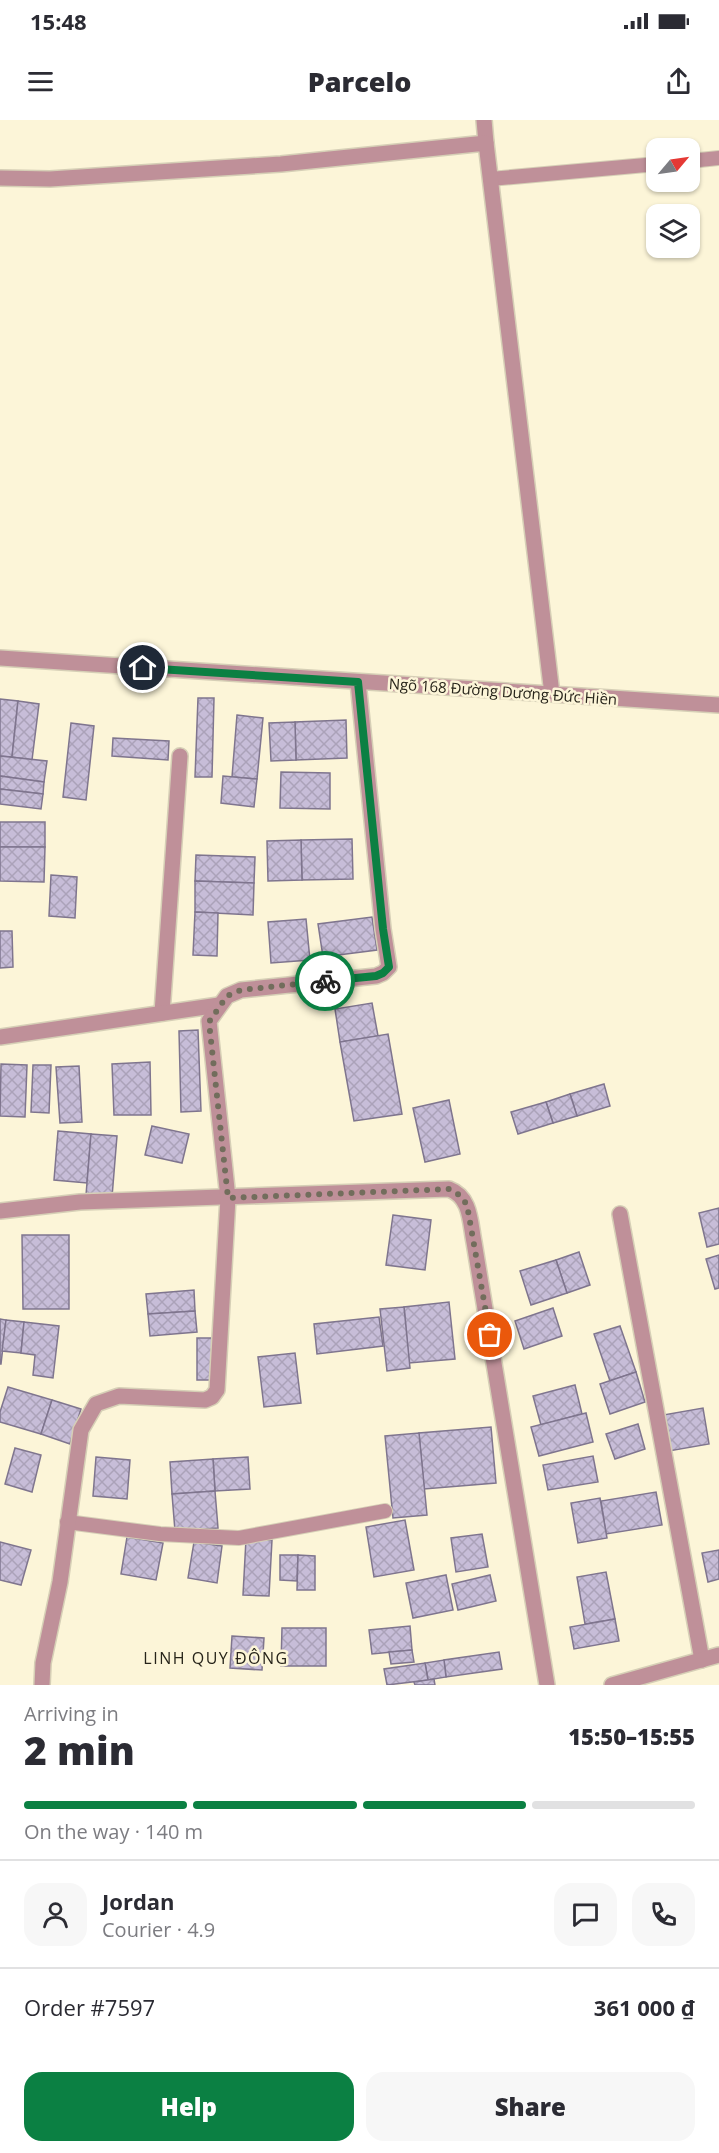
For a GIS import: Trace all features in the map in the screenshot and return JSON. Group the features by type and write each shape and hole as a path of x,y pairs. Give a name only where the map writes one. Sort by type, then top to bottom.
{"street":[{"path":"484,120 552,694"},
{"path":"0,178 50,179 281,164 486,143"},
{"name":"Ngõ 168 Đường Dương Đức Hiền","path":"0,658 719,705"},
{"path":"42,1685 45,1652 60,1582 81,1430 96,1404 119,1396 206,1400 212,1397 217,1390 228,1198 209,1022 227,996 241,990 376,976 389,967 383,929 358,682"},
{"path":"162,1013 180,756"},
{"path":"0,1037 219,1005"},
{"path":"0,1211 80,1202 449,1189 461,1196 467,1205 474,1242 547,1685"},
{"path":"620,1214 702,1660"},
{"path":"612,1685 719,1655"}],"lane":[{"path":"700,160 719,158"},
{"path":"490,179 646,165"},
{"path":"67,1522 160,1534 239,1538 385,1511"}],"building":[{"path":"198,698 214,698 212,777 195,777"},
{"path":"0,699 18,701 12,757 0,756"},
{"path":"18,701 39,704 32,760 12,757"},
{"path":"237,715 263,718 257,779 232,777"},
{"path":"346,720 347,758 296,760 295,722"},
{"path":"295,722 296,760 271,761 269,723"},
{"path":"71,723 94,726 86,800 63,797"},
{"path":"113,738 169,741 168,760 112,756"},
{"path":"0,756 47,761 44,782 0,776"},
{"path":"281,772 330,773 330,809 280,808"},
{"path":"0,776 44,782 43,794 0,789"},
{"path":"223,776 257,779 254,807 221,803"},
{"path":"0,789 43,794 41,809 0,804"},
{"path":"0,822 45,822 45,847 0,847"},
{"path":"352,839 353,879 302,880 301,840"},
{"path":"301,840 302,880 268,881 267,841"},
{"path":"0,847 45,847 44,882 0,881"},
{"path":"196,855 255,857 254,883 195,881"},
{"path":"51,875 77,877 75,918 49,916"},
{"path":"195,881 254,883 253,915 195,912"},
{"path":"195,912 218,913 217,956 193,955"},
{"path":"372,917 377,950 323,957 318,924"},
{"path":"306,919 310,960 271,963 268,922"},
{"path":"0,931 12,931 13,967 0,968"},
{"path":"372,1003 378,1036 340,1042 335,1009"},
{"path":"198,1030 201,1111 181,1112 179,1031"},
{"path":"388,1034 402,1114 354,1121 340,1042"},
{"path":"150,1062 151,1115 114,1115 112,1064"},
{"path":"1,1064 27,1065 25,1117 0,1116"},
{"path":"33,1065 51,1065 49,1113 31,1112"},
{"path":"79,1066 82,1122 60,1123 56,1067"},
{"path":"604,1084 610,1106 577,1116 570,1094"},
{"path":"570,1094 577,1116 553,1123 546,1102"},
{"path":"449,1100 460,1154 425,1162 413,1108"},
{"path":"546,1102 553,1123 518,1134 511,1112"},
{"path":"152,1126 189,1134 182,1163 145,1155"},
{"path":"58,1131 91,1134 87,1183 54,1180"},
{"path":"91,1134 117,1136 112,1197 86,1195"},
{"path":"719,1208 719,1244 707,1247 699,1213"},
{"path":"393,1215 431,1220 425,1270 386,1265"},
{"path":"22,1235 69,1235 69,1309 23,1309"},
{"path":"579,1252 590,1285 567,1293 556,1260"},
{"path":"719,1255 719,1288 715,1289 706,1259"},
{"path":"556,1260 567,1293 531,1305 520,1271"},
{"path":"194,1290 195,1311 148,1314 146,1294"},
{"path":"449,1302 455,1359 409,1363 404,1307"},
{"path":"404,1307 410,1368 387,1371 380,1309"},
{"path":"553,1308 562,1336 524,1349 515,1321"},
{"path":"195,1311 197,1332 150,1336 148,1314"},
{"path":"379,1317 383,1346 317,1354 314,1324"},
{"path":"0,1319 6,1320 1,1364 0,1364"},
{"path":"6,1320 24,1322 21,1353 2,1351"},
{"path":"24,1322 59,1326 53,1378 33,1375 35,1355 21,1353"},
{"path":"620,1326 636,1372 610,1381 594,1334"},
{"path":"197,1338 213,1338 213,1380 197,1380"},
{"path":"295,1353 301,1403 264,1407 258,1357"},
{"path":"636,1372 645,1402 610,1414 600,1384"},
{"path":"575,1385 582,1414 541,1425 533,1396"},
{"path":"8,1387 52,1400 41,1434 0,1422 0,1412"},
{"path":"52,1400 81,1409 70,1444 41,1434"},
{"path":"703,1408 709,1444 669,1451 663,1415"},
{"path":"586,1413 593,1442 539,1456 531,1427"},
{"path":"638,1424 645,1449 615,1459 606,1434"},
{"path":"491,1427 496,1483 424,1489 419,1433"},
{"path":"419,1433 427,1515 393,1518 385,1436"},
{"path":"15,1448 41,1455 32,1492 5,1484"},
{"path":"593,1456 598,1482 548,1490 543,1465"},
{"path":"96,1457 130,1460 127,1499 93,1496"},
{"path":"248,1457 250,1489 215,1491 213,1459"},
{"path":"213,1459 215,1491 172,1494 170,1462"},
{"path":"215,1491 218,1528 175,1531 172,1494"},
{"path":"656,1492 662,1525 606,1534 601,1501"},
{"path":"600,1498 607,1538 578,1543 571,1503"},
{"path":"405,1520 414,1570 374,1577 366,1527"},
{"path":"482,1534 488,1567 456,1572 451,1538"},
{"path":"127,1537 163,1543 156,1580 121,1574"},
{"path":"246,1539 272,1540 269,1596 243,1595"},
{"path":"0,1542 31,1550 21,1585 0,1580"},
{"path":"194,1542 222,1546 217,1583 188,1578"},
{"path":"719,1550 719,1579 708,1582 702,1553"},
{"path":"280,1555 298,1555 297,1581 280,1580"},
{"path":"298,1555 315,1556 315,1590 297,1590"},
{"path":"606,1572 615,1619 585,1624 577,1577"},
{"path":"446,1575 453,1610 413,1618 406,1583"},
{"path":"490,1575 496,1601 458,1610 452,1584"},
{"path":"615,1619 619,1641 574,1649 570,1627"},
{"path":"410,1626 412,1650 372,1654 369,1630"},
{"path":"282,1628 326,1628 326,1666 281,1666"},
{"path":"232,1636 264,1638 262,1670 230,1668"},
{"path":"412,1650 414,1662 391,1664 389,1652"},
{"path":"499,1652 502,1669 446,1677 444,1660"},
{"path":"444,1660 446,1677 428,1680 425,1663"},
{"path":"425,1663 428,1680 387,1685 384,1669"},
{"path":"434,1679 435,1685 415,1685 414,1682"}],"way so far":[{"path":"325,981 241,990 227,996 209,1022 228,1198 449,1189 456,1192 467,1205 490,1335"}],"district":[{"name":"LINH QUY ĐÔNG","path":"216,1658"}],"route":[{"path":"143,668 358,682 383,929 389,967 376,976 325,981"}]}
